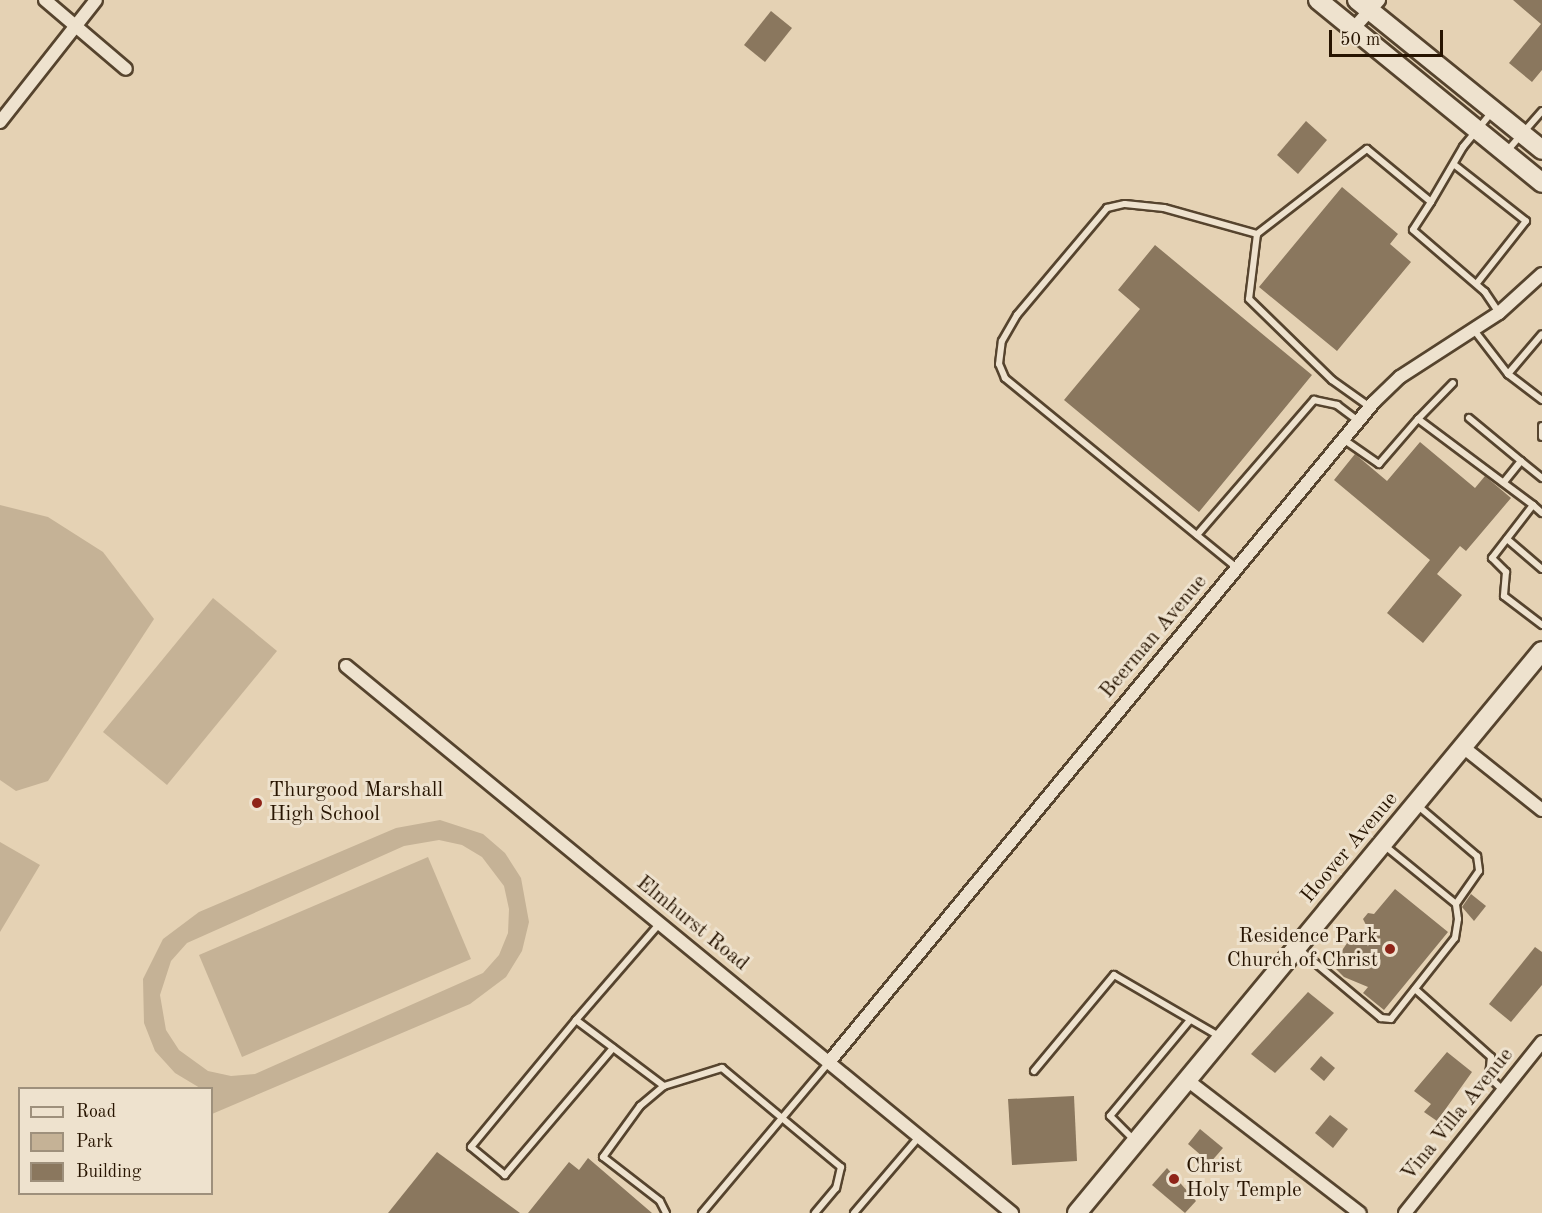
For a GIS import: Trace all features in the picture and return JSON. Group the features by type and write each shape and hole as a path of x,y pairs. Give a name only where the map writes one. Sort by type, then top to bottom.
{"street":[{"path":"45,0 126,69"},
{"path":"0,122 96,0"},
{"path":"1318,0 1542,183"},
{"path":"1353,29 1368,4 1542,150"},
{"name":"Beerman Avenue","path":"830,1062 1370,407 1400,377 1499,313 1542,274"},
{"name":"Hoover Avenue","path":"1077,1213 1542,651"},
{"name":"Elmhurst Road","path":"346,666 1012,1213"},
{"path":"1463,747 1542,810"},
{"name":"Vina Villa Avenue","path":"1405,1213 1542,1042"},
{"path":"1187,1080 1359,1213"}],"lane":[{"path":"1493,111 1477,130 1413,230 1477,283 1499,313"},
{"path":"1506,153 1542,111"},
{"path":"1370,407 1323,372 1249,299 1257,234 1367,149 1431,202"},
{"path":"1456,166 1526,221 1477,283"},
{"path":"1237,568 1005,378 999,349 1017,315 1107,208 1125,204 1164,208 1257,234"},
{"path":"1474,330 1508,374 1542,400"},
{"path":"1508,374 1542,334"},
{"path":"1343,439 1379,464 1453,383"},
{"path":"1197,535 1314,400 1337,405 1358,421"},
{"path":"1469,418 1542,478"},
{"path":"1418,419 1542,513"},
{"path":"1542,426 1542,437"},
{"path":"1503,483 1521,461"},
{"path":"1533,506 1492,558 1506,572 1504,596 1542,625"},
{"path":"1507,540 1542,569"},
{"path":"1297,947 1382,1018 1391,1019 1455,938 1456,904 1479,871 1477,856 1416,804"},
{"path":"1383,844 1456,904"},
{"path":"613,1048 506,1175 471,1147 660,923"},
{"path":"1034,1071 1114,975 1222,1037"},
{"path":"1415,989 1491,1057 1489,1077 1503,1090"},
{"path":"576,1020 664,1086"},
{"path":"1136,1142 1110,1116 1190,1020"},
{"path":"702,1213 781,1117 830,1062"},
{"path":"666,1213 660,1201 603,1157 640,1106 664,1086 722,1068 841,1167 836,1188 815,1213"},
{"path":"855,1213 919,1136"}],"green space":[{"path":"0,505 48,517 103,552 154,619 48,781 16,791 0,780"},
{"path":"213,598 277,651 167,785 103,732"},
{"path":"440,820 483,834 505,853 521,878 529,922 522,951 506,977 470,1004 213,1114 213,1087 198,1087 175,1073 155,1051 144,1023 143,979 163,939 199,912 396,828","holes":["439,840 462,845 482,857 504,886 509,909 508,933 499,955 483,973 255,1074 231,1076 208,1071 179,1050 166,1030 160,995 171,961 187,943 404,846"]},
{"path":"0,842 40,865 0,932"},
{"path":"428,857 471,959 242,1057 199,955"}],"building":[{"path":"1513,0 1542,0 1542,70 1532,82 1509,63 1541,24"},
{"path":"771,11 792,28 765,62 744,45"},
{"path":"1306,121 1327,140 1298,174 1277,155"},
{"path":"1342,187 1398,234 1390,244 1411,262 1337,351 1259,287"},
{"path":"1155,245 1312,375 1199,512 1064,400 1140,309 1118,290"},
{"path":"1420,442 1475,488 1485,476 1511,498 1466,551 1460,546 1437,574 1462,595 1423,643 1387,613 1430,560 1334,480 1355,454 1387,481"},
{"name":"Residence Park Church of Christ","path":"1395,889 1448,932 1384,1010 1363,993 1368,987 1344,977 1332,965 1354,933 1371,935 1363,919 1368,913 1374,914"},
{"path":"1471,894 1486,906 1474,921 1462,907"},
{"path":"1535,947 1542,952 1542,985 1511,1022 1489,1004"},
{"path":"1308,992 1334,1013 1275,1073 1251,1054"},
{"path":"1447,1052 1472,1072 1437,1121 1424,1112 1431,1104 1414,1091"},
{"path":"1321,1056 1335,1068 1324,1081 1310,1069"},
{"path":"1074,1096 1077,1161 1012,1165 1008,1099"},
{"path":"1330,1115 1348,1129 1333,1148 1315,1133"},
{"path":"1200,1129 1223,1148 1210,1163 1188,1144"},
{"path":"437,1152 520,1213 388,1213"},
{"path":"588,1158 652,1213 528,1213 569,1162 579,1170"},
{"path":"1167,1168 1196,1201 1185,1213 1152,1185"}],"place":[{"name":"Thurgood Marshall High School","path":"257,803"},
{"name":"Residence Park Church of Christ","path":"1390,949"},
{"name":"Christ Holy Temple","path":"1174,1179"}]}
